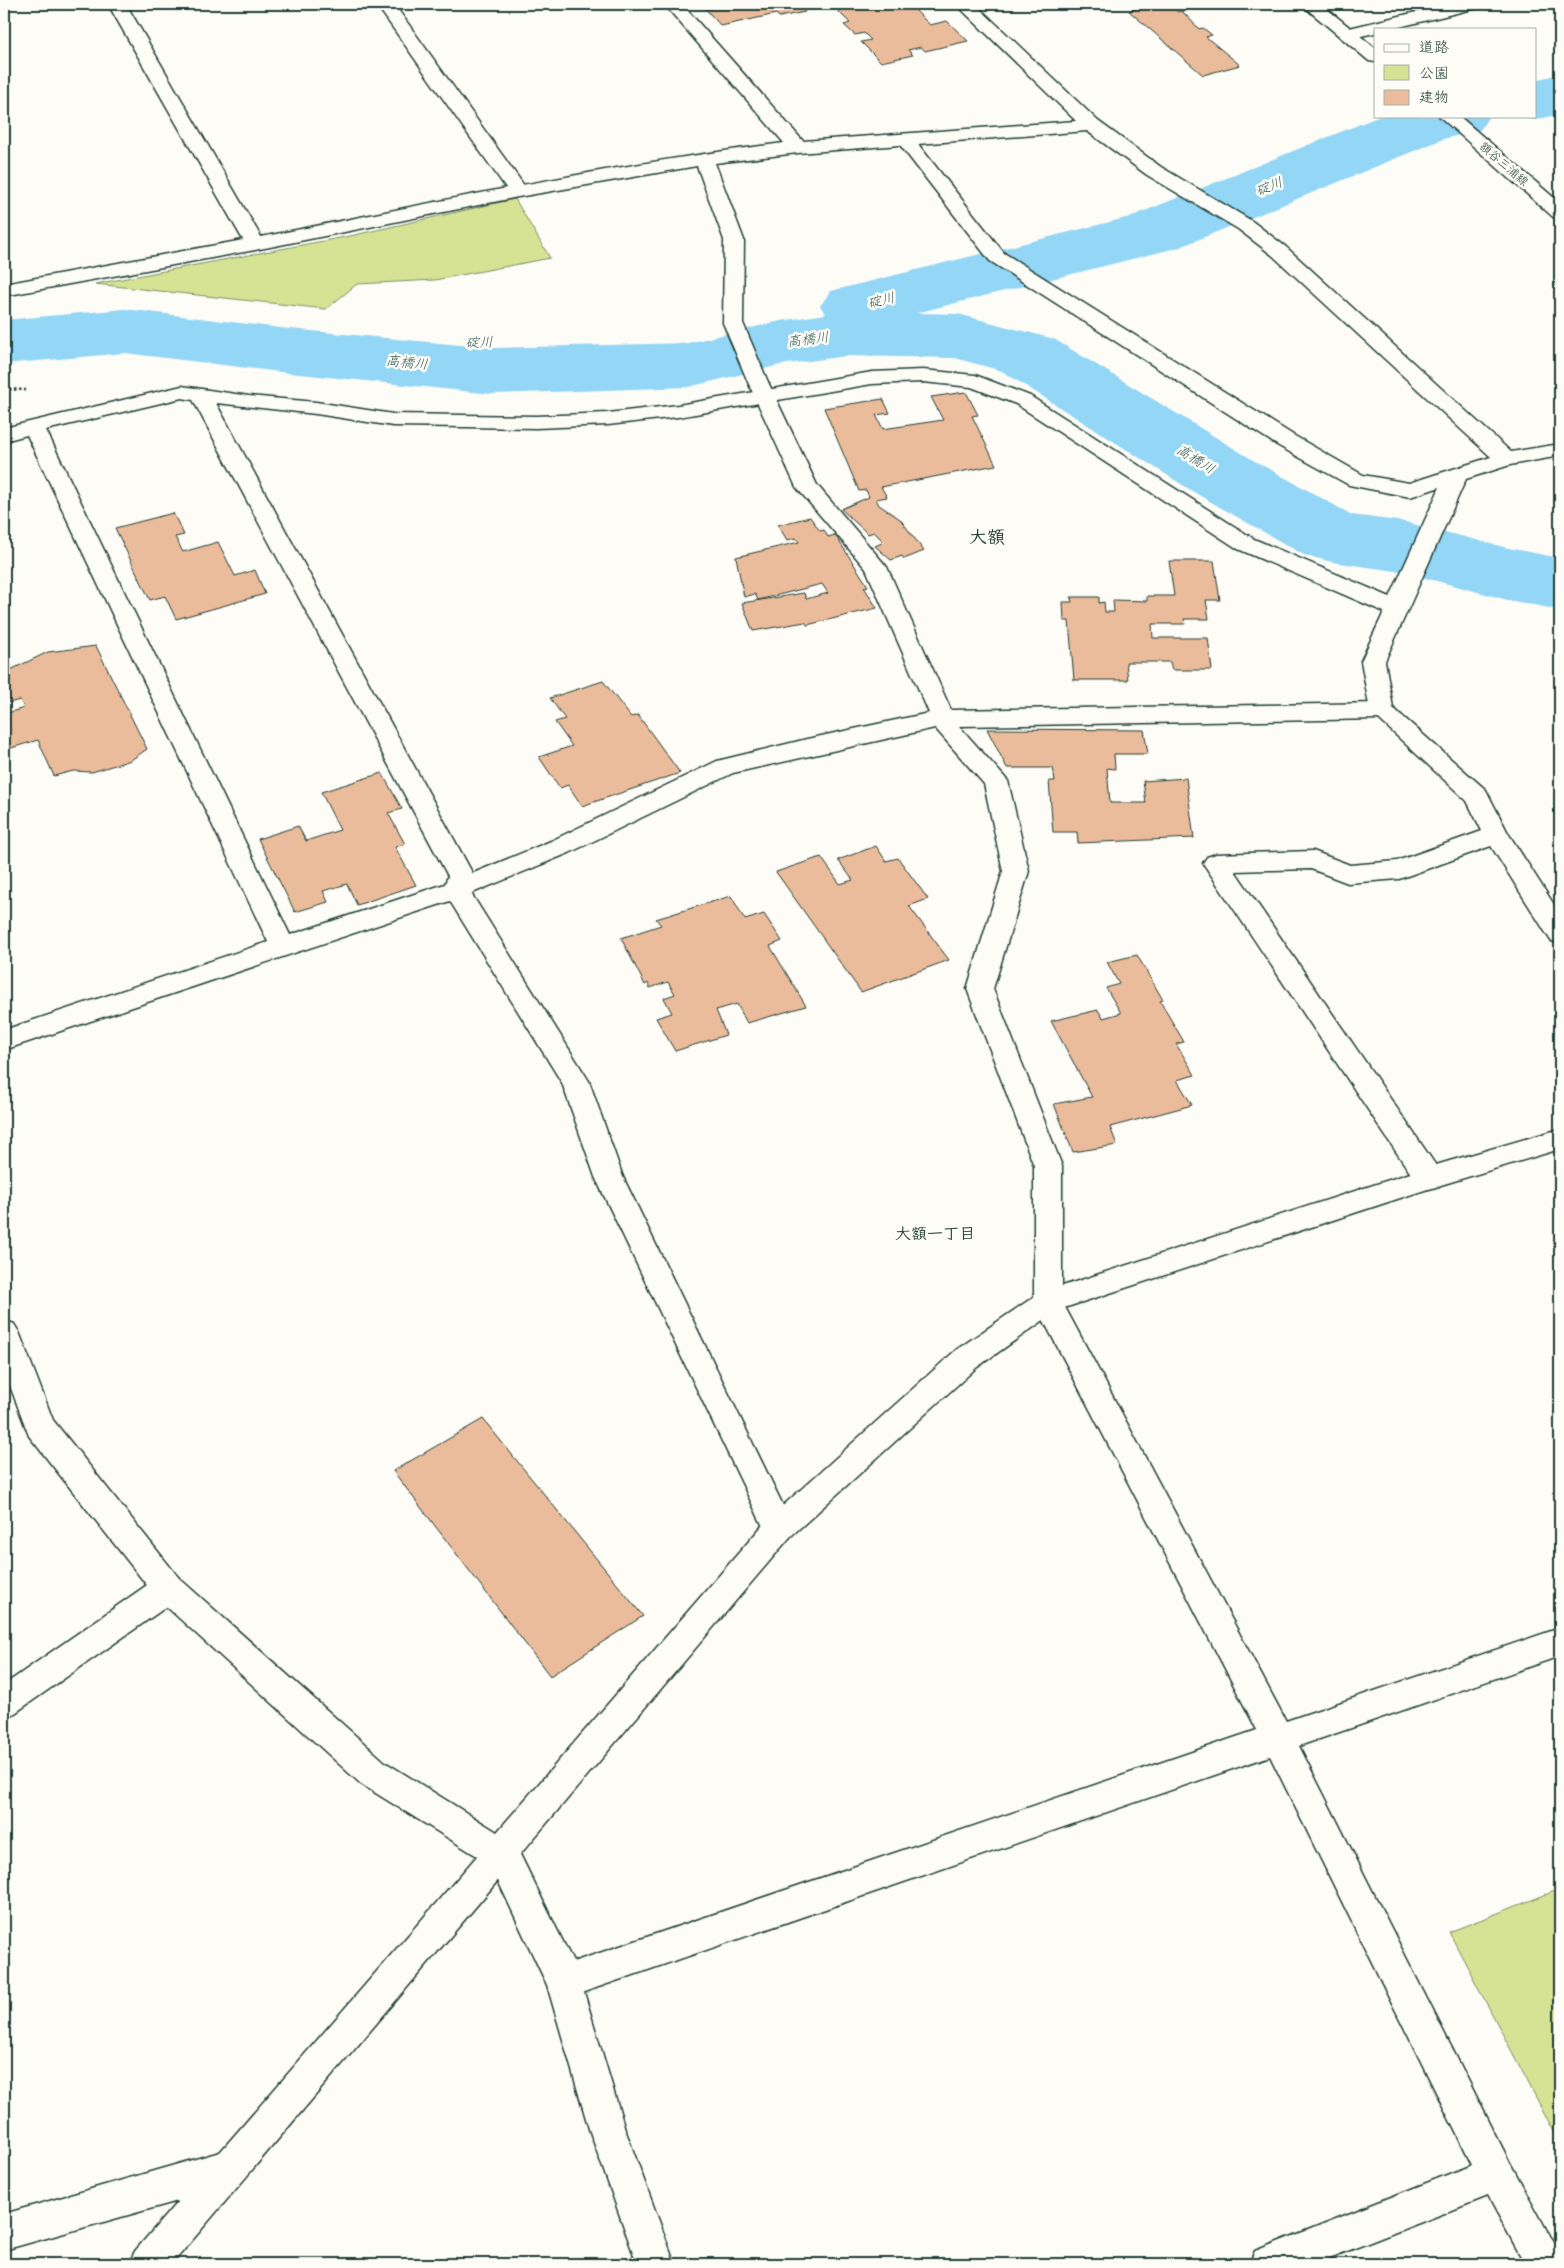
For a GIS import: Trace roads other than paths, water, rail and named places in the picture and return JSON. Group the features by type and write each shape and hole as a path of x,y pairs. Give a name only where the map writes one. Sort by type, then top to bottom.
{"street":[{"path":"117,4 255,244"},
{"path":"386,4 518,191"},
{"path":"673,4 798,147"},
{"path":"965,4 1091,125 1154,171 1245,226 1279,251 1506,459"},
{"path":"1310,4 1374,56"},
{"path":"1347,34 1470,4"},
{"name":"額谷三浦線","path":"1450,118 1560,213"},
{"path":"4,290 255,244 518,191 704,159 798,147 1091,125"},
{"path":"905,139 997,257 1285,440 1357,480 1410,490 1506,459 1560,450"},
{"path":"704,159 734,240 733,323 807,487 876,567 948,729 996,781 1016,871 980,989 1048,1166 1048,1302 1278,1738 1496,2174 1545,2264"},
{"path":"4,435 182,392 316,408 393,420 536,422 608,419 678,411 762,389 872,378 922,376 974,381 1024,400 1246,544 1397,609"},
{"path":"202,395 461,876 456,890"},
{"path":"34,427 284,947"},
{"path":"1457,475 1373,661 1382,711 1476,796 1496,835 1560,934"},
{"path":"4,1040 456,890 560,847 726,767 807,747 943,718 1382,711"},
{"path":"1429,1178 1216,863 1313,860 1348,874 1399,870 1496,835"},
{"path":"456,890 575,1081 609,1178 779,1528"},
{"path":"148,2264 779,1528 966,1359 1048,1302 1429,1178 1560,1139"},
{"path":"4,1332 40,1428 168,1588 373,1773 502,1853 564,1982 607,2129 656,2264"},
{"path":"4,1703 168,1588"},
{"path":"564,1982 1560,1642"},
{"path":"4,2232 233,2167"},
{"path":"1268,2264 1496,2174"}],"waterway":[{"name":"碇川","path":"1536,100 1560,94"},
{"name":"碇川","path":"857,306 1155,232 1423,123 1447,118"},
{"name":"高橋川","path":"4,342 125,331 280,350 492,371 688,365 780,343 846,334 958,336 1028,355 1225,477 1332,537 1405,547 1508,574 1560,584"}],"district":[{"name":"大額","path":"987,537"},
{"name":"大額一丁目","path":"935,1233"}]}
